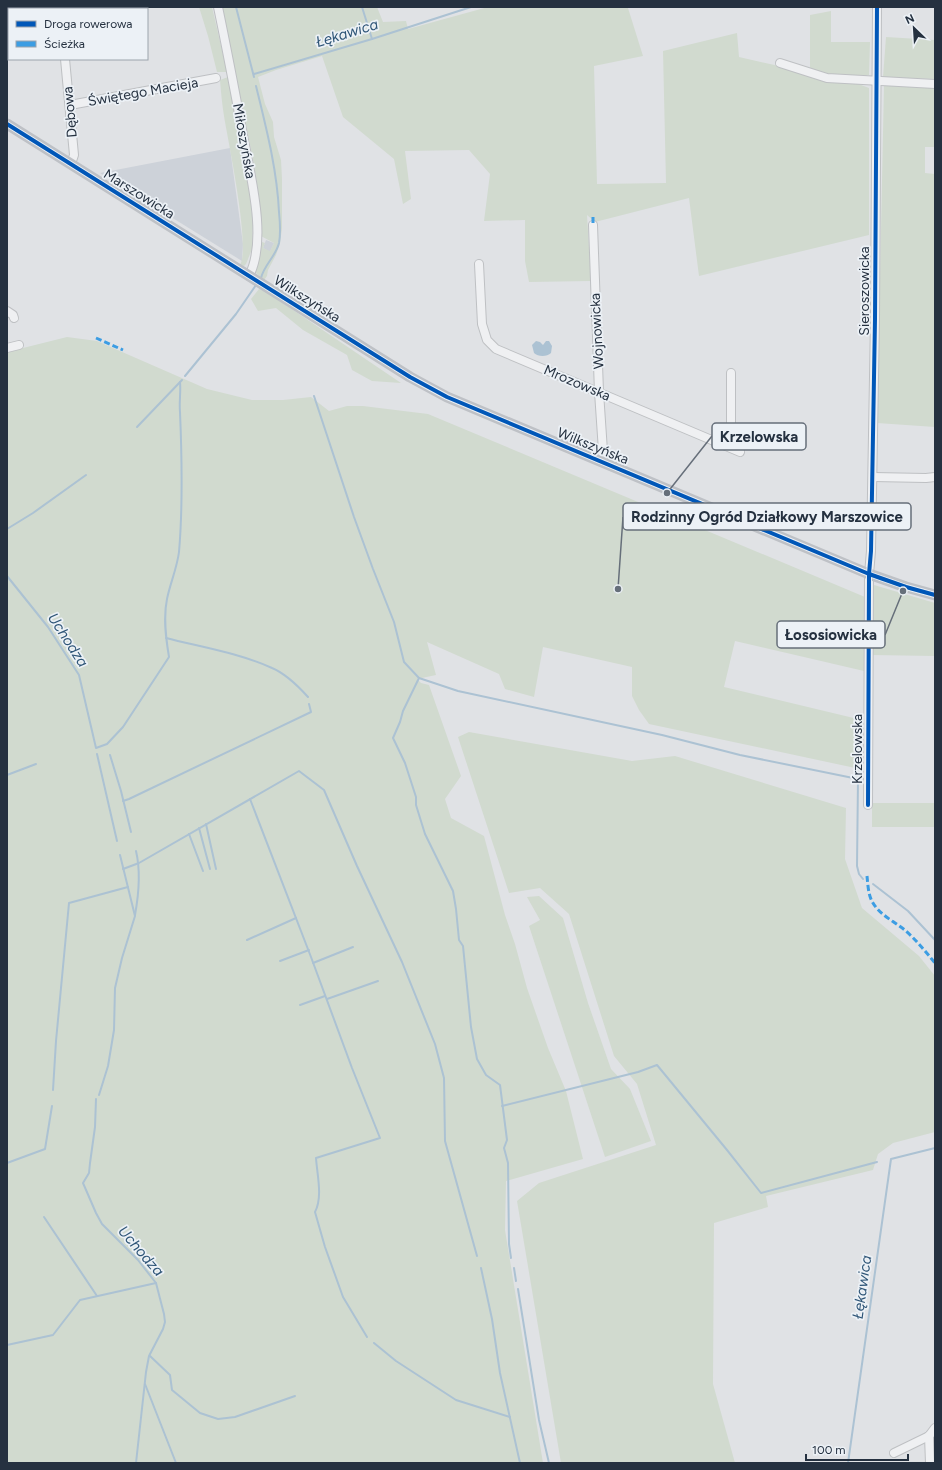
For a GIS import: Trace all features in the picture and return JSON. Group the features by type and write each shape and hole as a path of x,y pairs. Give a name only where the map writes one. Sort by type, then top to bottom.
{"street":[{"name":"Miłoszyńska","path":"218,7 255,198 255,258 249,276"},
{"name":"Sieroszowicka","path":"869,574 871,551 876,319 877,7"},
{"name":"Dębowa","path":"65,60 74,155 71,164"},
{"path":"780,63 827,78 935,84"},
{"name":"Świętego Macieja","path":"70,105 216,78"},
{"name":"Marszowicka","path":"7,124 260,282"},
{"name":"Wojnowicka","path":"593,225 599,392 603,451 599,460"},
{"name":"Mrozowska","path":"479,264 482,324 487,340 496,348 740,452"},
{"name":"Wilkszyńska","path":"260,282 410,377 447,397 869,574 935,595"},
{"path":"7,311 13,315 14,318"},
{"path":"7,348 19,345"},
{"path":"726,446 731,437 731,373"},
{"path":"873,477 935,477"},
{"name":"Krzelowska","path":"868,805 869,574"},
{"path":"894,1454 930,1436 935,1428"},
{"path":"930,1436 930,1463"}],"shaded area":[{"path":"199,7 212,7 227,72 217,72"},
{"path":"220,7 377,7 383,22 406,21 408,29 488,7 630,7 628,8 643,56 594,66 597,184 666,183 663,51 737,33 739,57 779,66 815,79 833,83 856,83 869,88 869,235 699,276 689,198 595,222 587,215 591,281 529,282 525,261 525,220 484,221 490,174 469,150 405,151 411,199 403,204 394,159 343,117 322,56 258,77 265,104 273,122 274,137 281,160 282,179 282,228 280,243 264,280 256,273 259,241 265,243 263,248 270,251 274,243 259,235 259,202 257,185 248,135"},
{"path":"831,11 831,42 870,42 869,75 847,77 832,75 810,69 810,15"},
{"path":"886,37 935,40 935,79 883,77"},
{"path":"228,77 247,171 253,223 252,249 244,266 240,265 243,255 241,217 223,112 220,84 220,80"},
{"path":"884,85 935,87 935,147 925,147 925,173 935,174 935,427 877,423"},
{"path":"230,148 243,244 242,261 100,173"},
{"path":"266,240 274,243 270,252 263,248"},
{"path":"259,289 265,291 401,383 372,381 352,370 347,355 303,330 276,308 258,311 251,299"},
{"path":"67,337 97,341 207,389 252,400 283,400 311,397 329,411 347,406 363,406 428,414 865,597 864,671 735,641 724,687 862,720 860,769 649,724 639,710 632,696 632,667 543,647 534,697 505,689 499,674 427,642 436,675 417,679 421,683 429,685 461,776 445,799 451,818 484,836 505,915 515,944 527,988 548,1048 566,1091 583,1159 506,1181 505,1230 543,1463 7,1463 7,352"},
{"path":"874,585 935,603 935,656 871,655"},
{"path":"469,732 632,761 675,756 846,808 845,859 862,908 919,956 935,976 935,1132 893,1143 878,1154 873,1170 766,1196 768,1207 714,1223 713,1384 735,1463 561,1463 517,1201 539,1183 656,1145 637,1084 614,1056 569,914 540,888 509,893 458,737"},
{"path":"872,803 935,803 935,827 872,827"},
{"path":"539,896 563,918 588,1003 611,1069 630,1089 651,1141 605,1157 529,926 540,920 527,897"}],"water":[{"path":"536,341 543,345 546,341 549,341 552,346 551,353 542,356 534,353 532,345"}],"waterway":[{"path":"236,7 254,77"},
{"path":"362,7 372,39"},
{"name":"Łękawica","path":"254,74 372,39 471,7"},
{"path":"256,86 276,180 280,228 279,243 261,278"},
{"path":"185,376 236,314 256,285"},
{"path":"137,427 182,380"},
{"path":"7,576 48,627 79,675 96,748 107,744 123,727 169,657 165,628 165,614 168,593 179,552 182,500 180,382"},
{"path":"314,396 354,517 394,622 404,662 419,678 403,711 393,738 405,763 416,797 416,805 425,834 453,891 459,940 463,946 471,1027 477,1059 486,1075 500,1085 507,1140 504,1148 508,1163 509,1244 511,1258"},
{"path":"7,529 33,513 86,475"},
{"path":"166,638 233,654 272,668 291,681 308,697"},
{"path":"419,678 458,691 662,735 740,755 858,779 857,866 859,874 863,879"},
{"path":"123,801 311,712 309,704"},
{"name":"Uchodza","path":"97,754 117,841"},
{"path":"110,755 131,832"},
{"path":"7,775 36,764"},
{"path":"123,869 139,863 299,771 324,790 357,866 402,962 435,1044 444,1078 445,1141 477,1256"},
{"path":"250,799 380,1138 316,1158 319,1199 315,1212 325,1247 343,1297 367,1337"},
{"path":"206,824 216,869"},
{"path":"199,828 210,869"},
{"path":"189,834 203,871"},
{"path":"135,915 139,883 139,867 136,851"},
{"name":"Uchodza","path":"99,1095 108,1066 114,1030 115,988 122,958 135,916 120,855"},
{"path":"873,884 908,911 935,940"},
{"path":"53,1090 69,903 128,887"},
{"path":"247,940 296,918"},
{"path":"313,963 353,947"},
{"path":"280,961 309,950"},
{"path":"327,999 378,981"},
{"path":"300,1005 325,996"},
{"path":"502,1106 638,1072 657,1065 761,1193 877,1162"},
{"name":"Uchodza","path":"96,1099 95,1127 89,1173 83,1183 102,1224 138,1260 156,1283 165,1322 149,1356 136,1463"},
{"path":"7,1163 45,1149 52,1106"},
{"name":"Łękawica","path":"848,1463 891,1159 935,1148"},
{"path":"44,1217 97,1296"},
{"path":"481,1268 492,1319 500,1373 520,1463"},
{"path":"514,1268 516,1281"},
{"path":"7,1345 53,1335 80,1300 156,1283"},
{"path":"518,1289 539,1420 549,1463"},
{"path":"374,1343 396,1361 456,1400 510,1417"},
{"path":"150,1356 170,1375 172,1390 200,1413 218,1419 235,1417 295,1396"},
{"name":"Uchodza","path":"145,1384 176,1463"}],"marked path":[{"path":"593,217 593,225"},
{"path":"96,338 123,350"},
{"path":"867,876 870,897 876,907 910,935 935,963"}],"cycle path":[{"path":"868,805 869,574 871,551 875,319 877,7"},
{"path":"7,124 410,377 447,397 869,574 935,595"}],"place":[{"name":"Krzelowska","path":"667,493"},
{"name":"Rodzinny Ogród Działkowy Marszowice","path":"618,589"},
{"name":"Łososiowicka","path":"903,591"}]}
